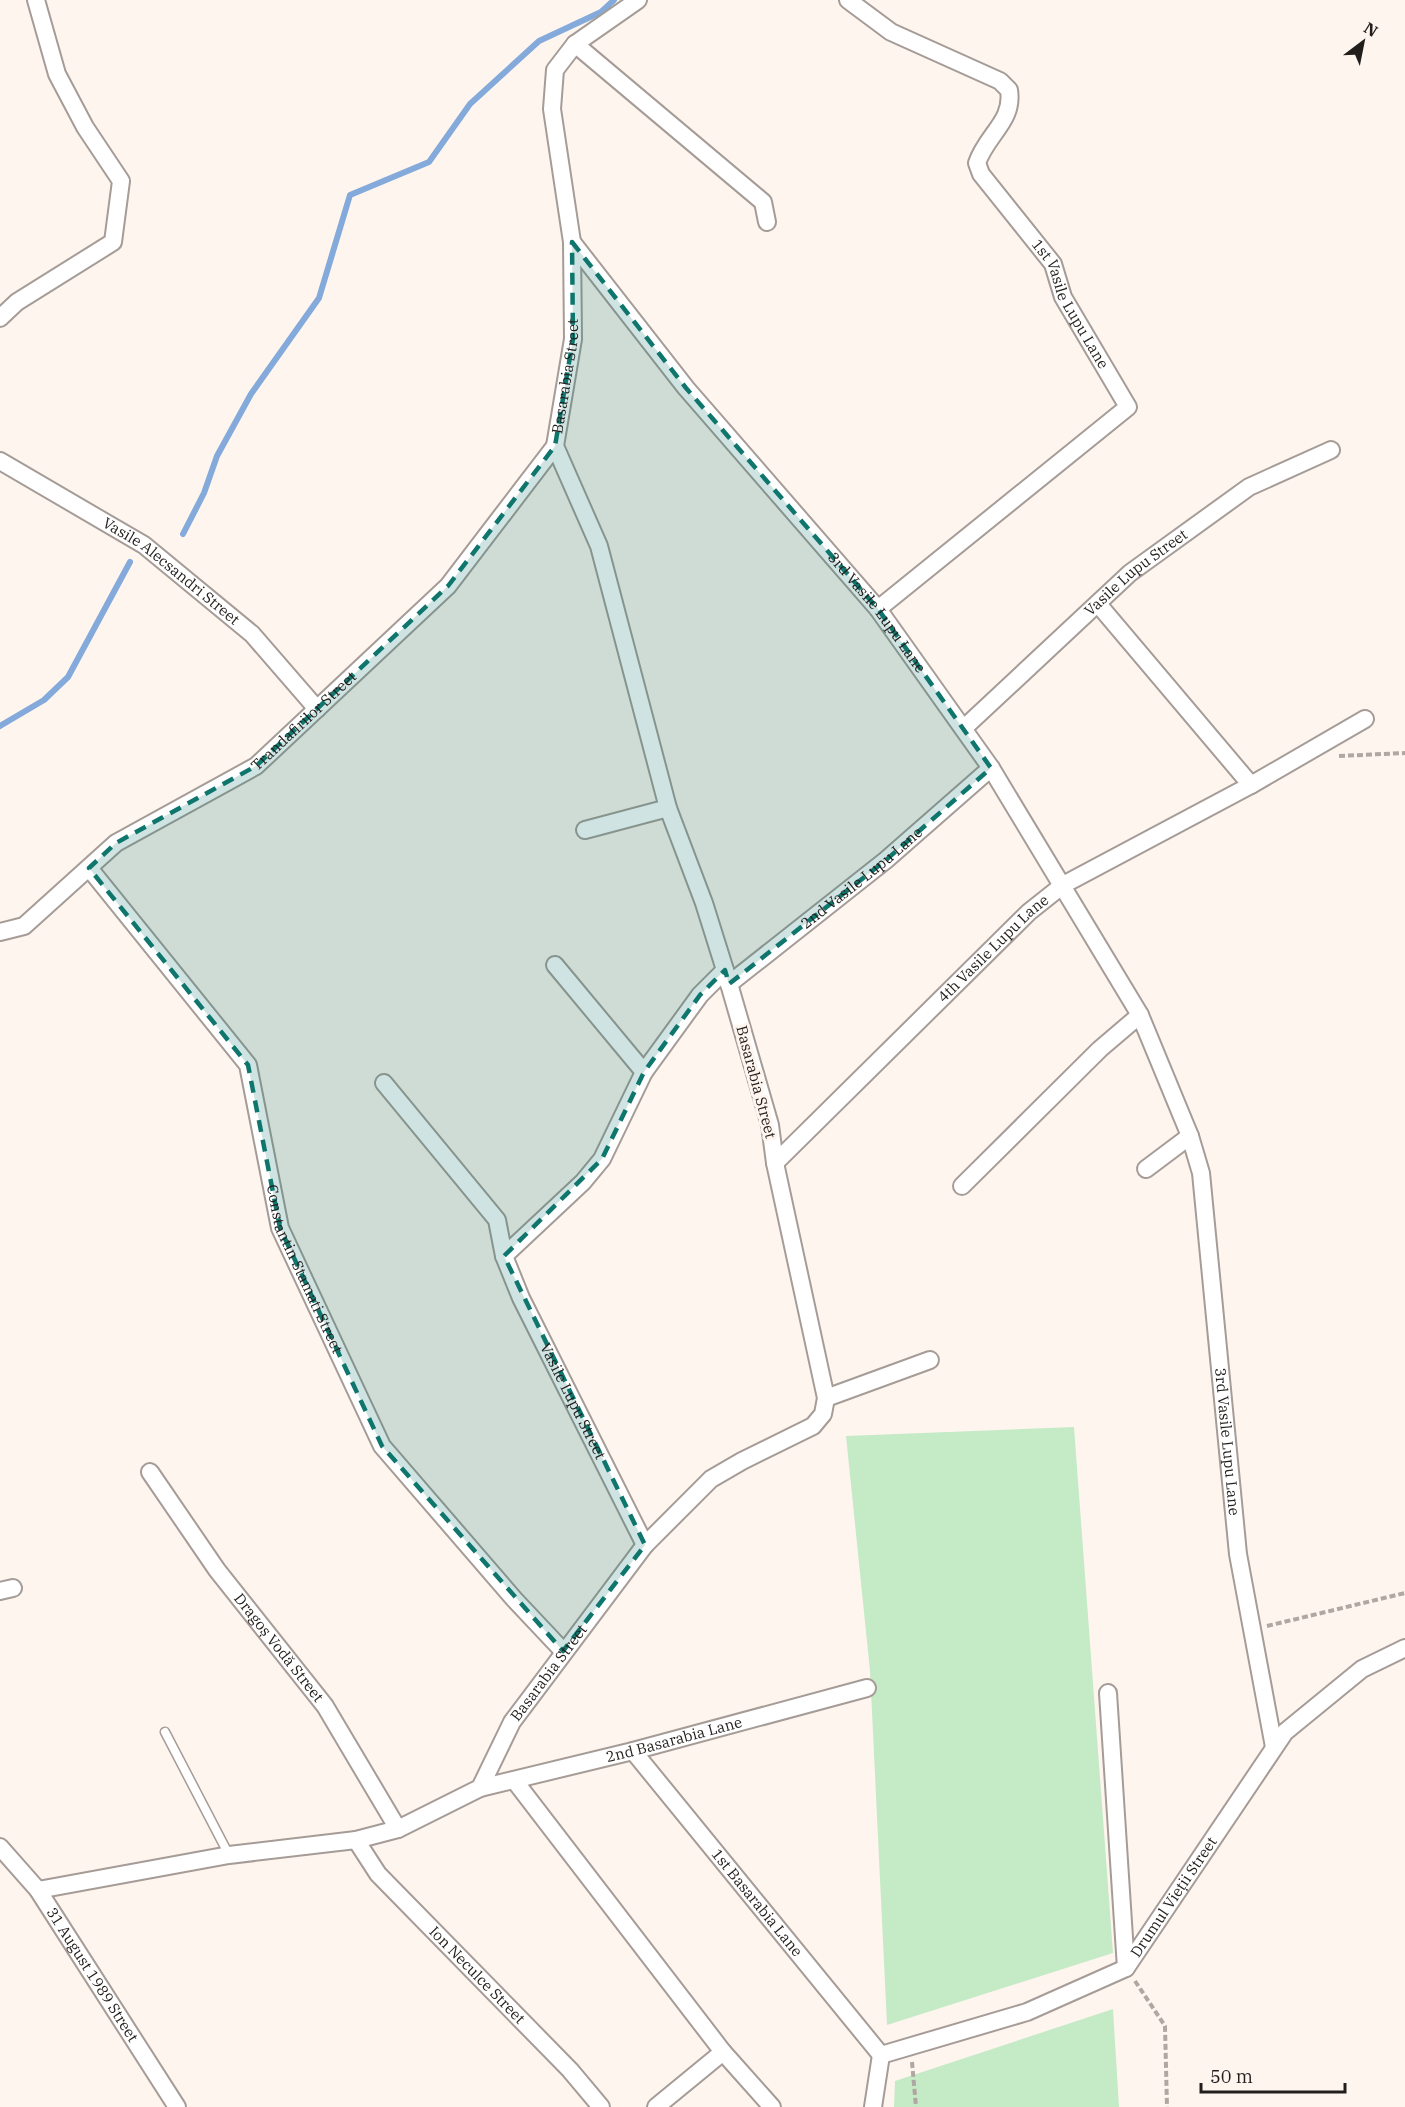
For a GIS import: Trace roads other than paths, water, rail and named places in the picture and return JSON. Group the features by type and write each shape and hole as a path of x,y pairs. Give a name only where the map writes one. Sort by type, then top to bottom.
{"street":[{"path":"0,318 17,302 113,242 121,181 85,127 57,74 36,0"},
{"name":"Basarabia Street","path":"480,1788 512,1722 563,1651 645,1545 711,1479 813,1426 823,1414 826,1398 770,1125 704,903 668,808 599,546 555,446 573,339 572,242 552,109 555,70 575,44 638,0"},
{"name":"1st Vasile Lupu Lane","path":"848,0 891,32 1000,81 1009,90 1010,110 981,151 977,163 981,174 1053,264 1063,297 1128,407 878,609"},
{"path":"575,44 763,202 767,222"},
{"name":"3rd Vasile Lupu Lane","path":"572,242 686,388 878,609 991,768 1140,1015 1191,1136 1201,1173 1238,1554 1274,1747"},
{"name":"Trandafirilor Street","path":"0,932 24,926 116,843 256,765 448,586 555,446"},
{"name":"Vasile Lupu Street","path":"964,728 1130,573 1249,487 1331,450"},
{"name":"Vasile Alecsandri Street","path":"0,464 144,545 252,634 316,709"},
{"path":"1098,603 1251,785"},
{"name":"4th Vasile Lupu Lane","path":"776,1163 1029,912 1063,885 1251,785 1365,719"},
{"name":"2nd Vasile Lupu Lane","path":"727,977 886,860 991,768"},
{"path":"585,830 668,808"},
{"name":"Constantin Stamati Street","path":"89,868 248,1065 280,1228 382,1446 514,1599 563,1651"},
{"path":"555,964 644,1072"},
{"path":"504,1256 584,1182 602,1159 644,1072 700,995 727,977"},
{"path":"962,1186 1100,1049 1140,1015"},
{"name":"Vasile Lupu Street","path":"384,1083 497,1220 504,1256 521,1298 645,1545"},
{"path":"1146,1168 1191,1136"},
{"path":"826,1398 930,1360"},
{"name":"Dragoș Vodă Street","path":"150,1472 217,1570 325,1706 398,1829"},
{"name":"Drumul Vieții Street","path":"881,2055 1027,2012 1126,1968 1285,1732 1362,1669 1405,1648"},
{"name":"2nd Basarabia Lane","path":"480,1788 633,1751 867,1688"},
{"path":"1108,1693 1126,1968"},
{"name":"1st Basarabia Lane","path":"633,1751 881,2055"},
{"path":"514,1780 723,2052 771,2107"},
{"path":"38,1890 229,1856 356,1840 398,1829 480,1788"},
{"name":"Ion Neculce Street","path":"356,1840 378,1874 570,2070 601,2107"},
{"name":"31 August 1989 Street","path":"0,1847 38,1890 177,2107"},
{"path":"656,2107 723,2052"},
{"path":"873,2107 881,2055"}],"lane":[{"path":"165,1732 229,1856"}],"waterway":[{"path":"183,534 204,493 217,456 251,394 319,298 350,195 429,162 470,104 539,41 601,12 614,0"},
{"path":"0,726 44,700 68,677 130,562"}]}
